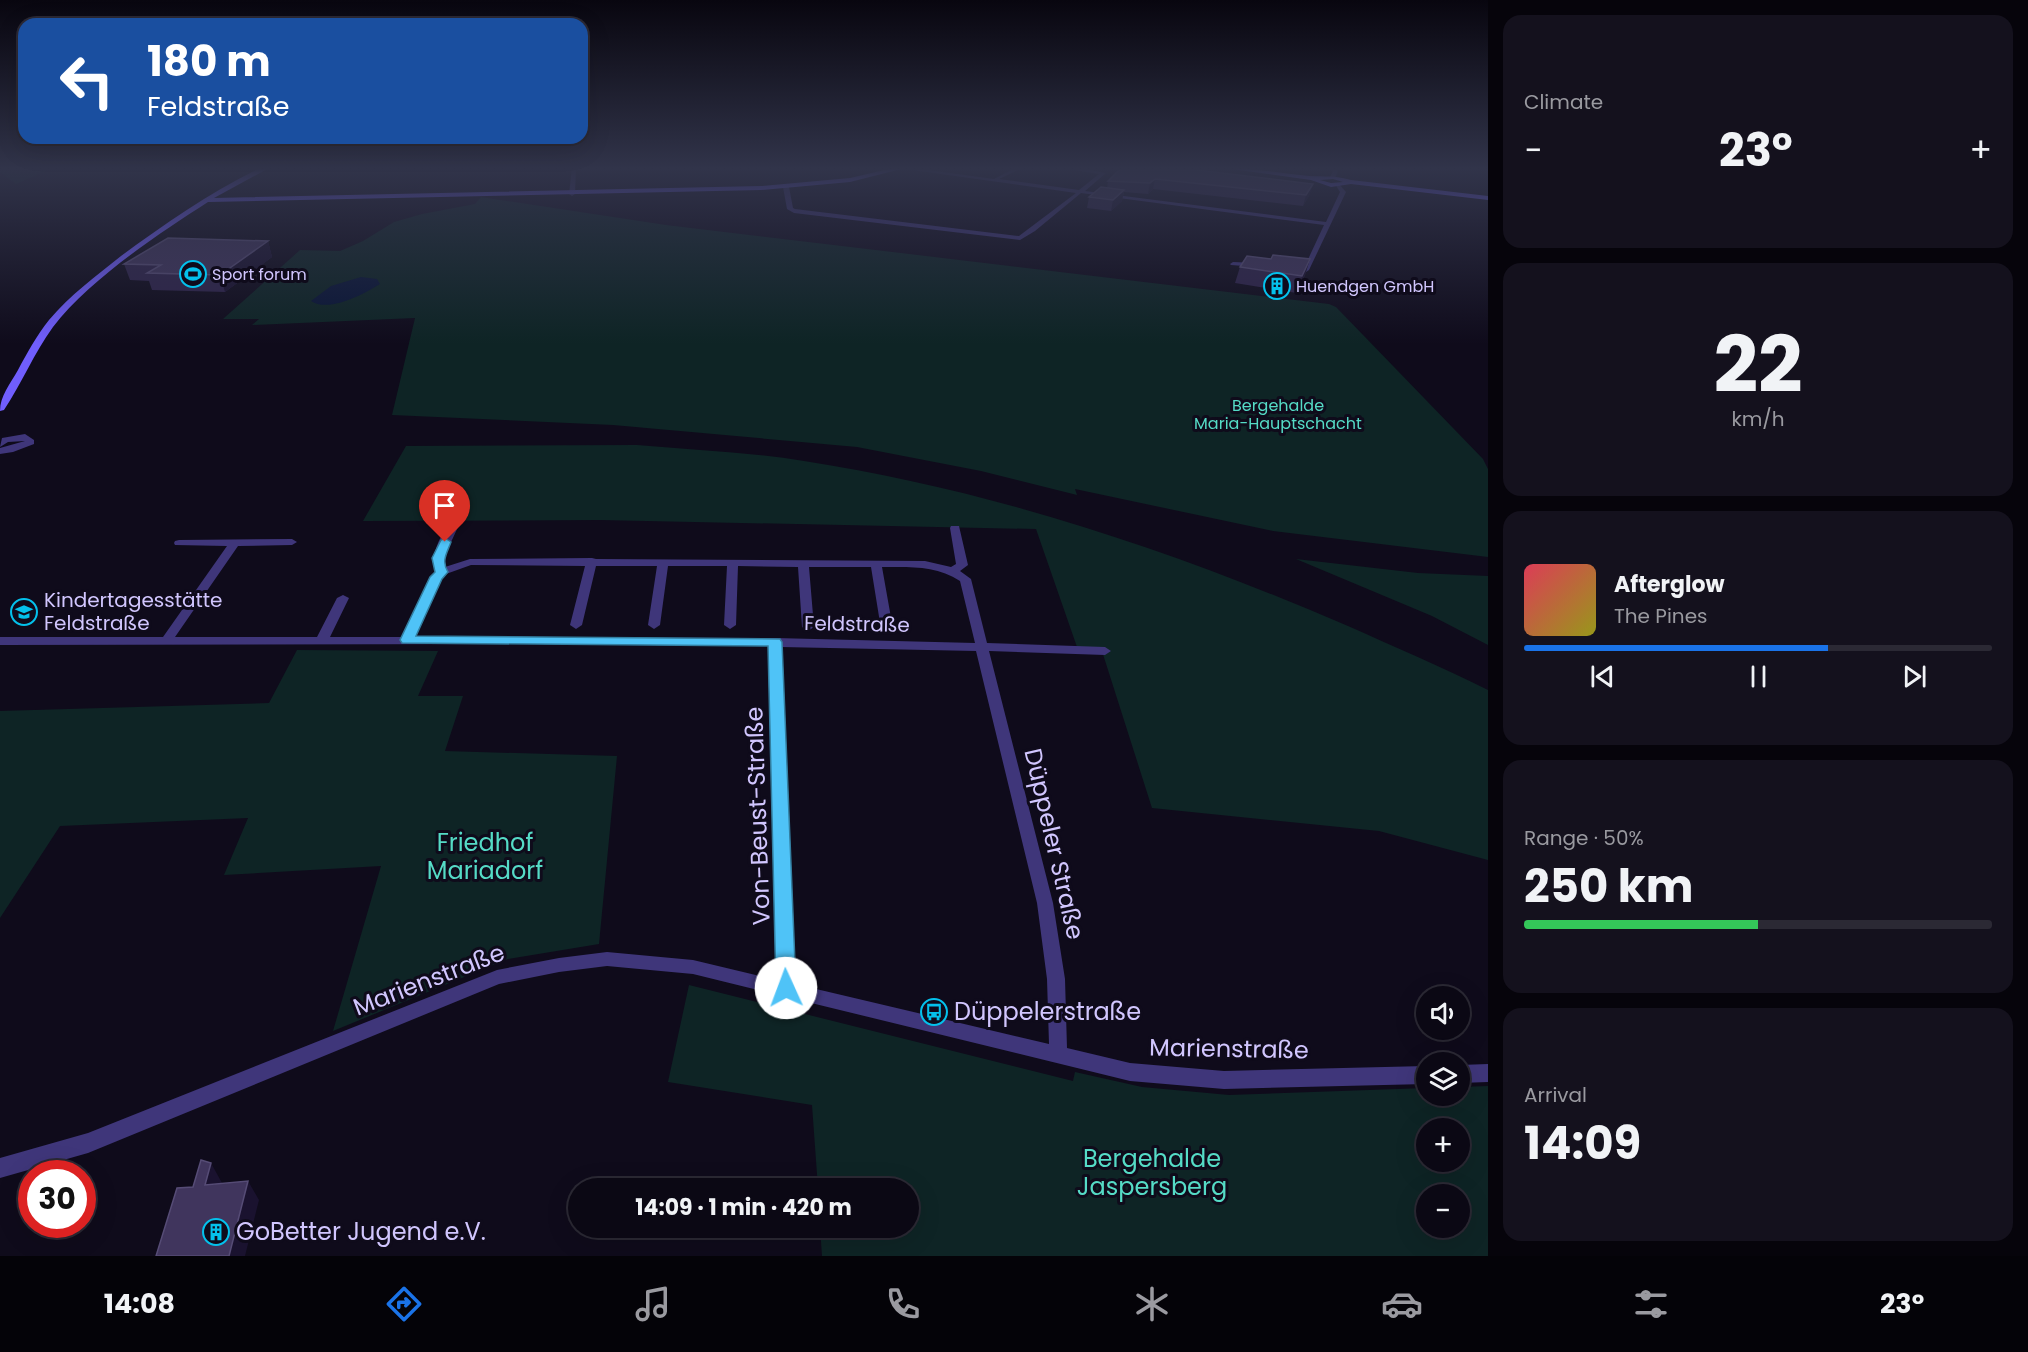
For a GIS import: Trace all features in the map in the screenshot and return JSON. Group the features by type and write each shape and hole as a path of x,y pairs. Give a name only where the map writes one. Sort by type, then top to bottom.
{"street":[{"path":"0,408 44,334 61,313 112,268 169,227"},
{"path":"925,227 1020,238 1038,227"},
{"path":"1289,269 1306,270 1327,227"},
{"path":"1233,264 1269,267"},
{"path":"0,444 25,437 31,442 10,450 0,451"},
{"path":"442,572 438,558 453,526"},
{"path":"407,640 436,577 458,565 478,561 925,564 953,571 962,564 954,528"},
{"path":"179,543 292,542"},
{"path":"166,641 235,543"},
{"path":"576,625 592,561"},
{"path":"654,625 663,562"},
{"path":"730,625 732,563"},
{"path":"803,563 808,627"},
{"path":"876,564 887,629"},
{"name":"Düppeler Straße","path":"953,571 965,579 1045,903 1055,956 1060,1007 1058,1056"},
{"path":"321,640 343,598"},
{"name":"Feldstraße","path":"0,641 775,642 1105,651"},
{"name":"Von-Beust-Straße","path":"775,642 786,988"},
{"name":"Marienstraße","path":"0,1168 88,1143 497,977 559,965 607,959 693,967 1130,1072 1224,1080 1416,1075"},
{"path":"1470,1074 1488,1073"}],"green space":[{"name":"Bergehalde Maria-Hauptschacht","path":"386,227 680,227 1329,304 1336,307 1483,459 1488,469 1488,557 1273,531 1075,489 1077,495 981,471 857,447 613,425 392,415 415,318 252,325 259,319 223,319 300,250 340,251 363,241"},
{"path":"637,445 741,453 804,461 944,488 1013,506 1149,548 1216,573 1348,626 1488,690 1488,860 1379,831 1152,808 1101,648 1077,647 1036,529 600,520 363,521 406,446"},
{"path":"1296,559 1418,573 1488,576 1488,645 1432,616"},
{"name":"Friedhof Mariadorf","path":"297,650 438,651 418,696 463,696 445,751 617,756 599,944 508,959 333,1031 381,866 224,875 248,818 60,826 0,918 0,711 269,703"},
{"name":"Bergehalde Jaspersberg","path":"689,985 1073,1081 1075,1072 1142,1087 1229,1095 1416,1088 1416,1106 1470,1106 1470,1087 1488,1086 1488,1256 822,1256 821,1238 919,1238 919,1178 817,1178 812,1105 668,1082"}],"water":[{"path":"361,277 377,279 380,284 365,293 337,304 318,304 311,301 331,286"}],"building":[{"path":"168,238 268,241 220,275 147,273 161,265 124,264"},
{"path":"1273,255 1310,259 1302,276 1240,267 1247,256 1271,259"},
{"path":"201,1160 211,1163 205,1185 248,1181 229,1256 156,1256 177,1188 193,1187"}],"place":[{"name":"Sport forum","path":"193,274"},
{"name":"Huendgen GmbH","path":"1277,286"},
{"name":"Kindertagesstätte Feldstraße","path":"24,612"},
{"name":"Düppelerstraße","path":"934,1012"},
{"name":"GoBetter Jugend e.V.","path":"216,1232"}],"route":[{"path":"445,542 438,558 442,572 436,577 407,640 775,642 786,988"}]}
